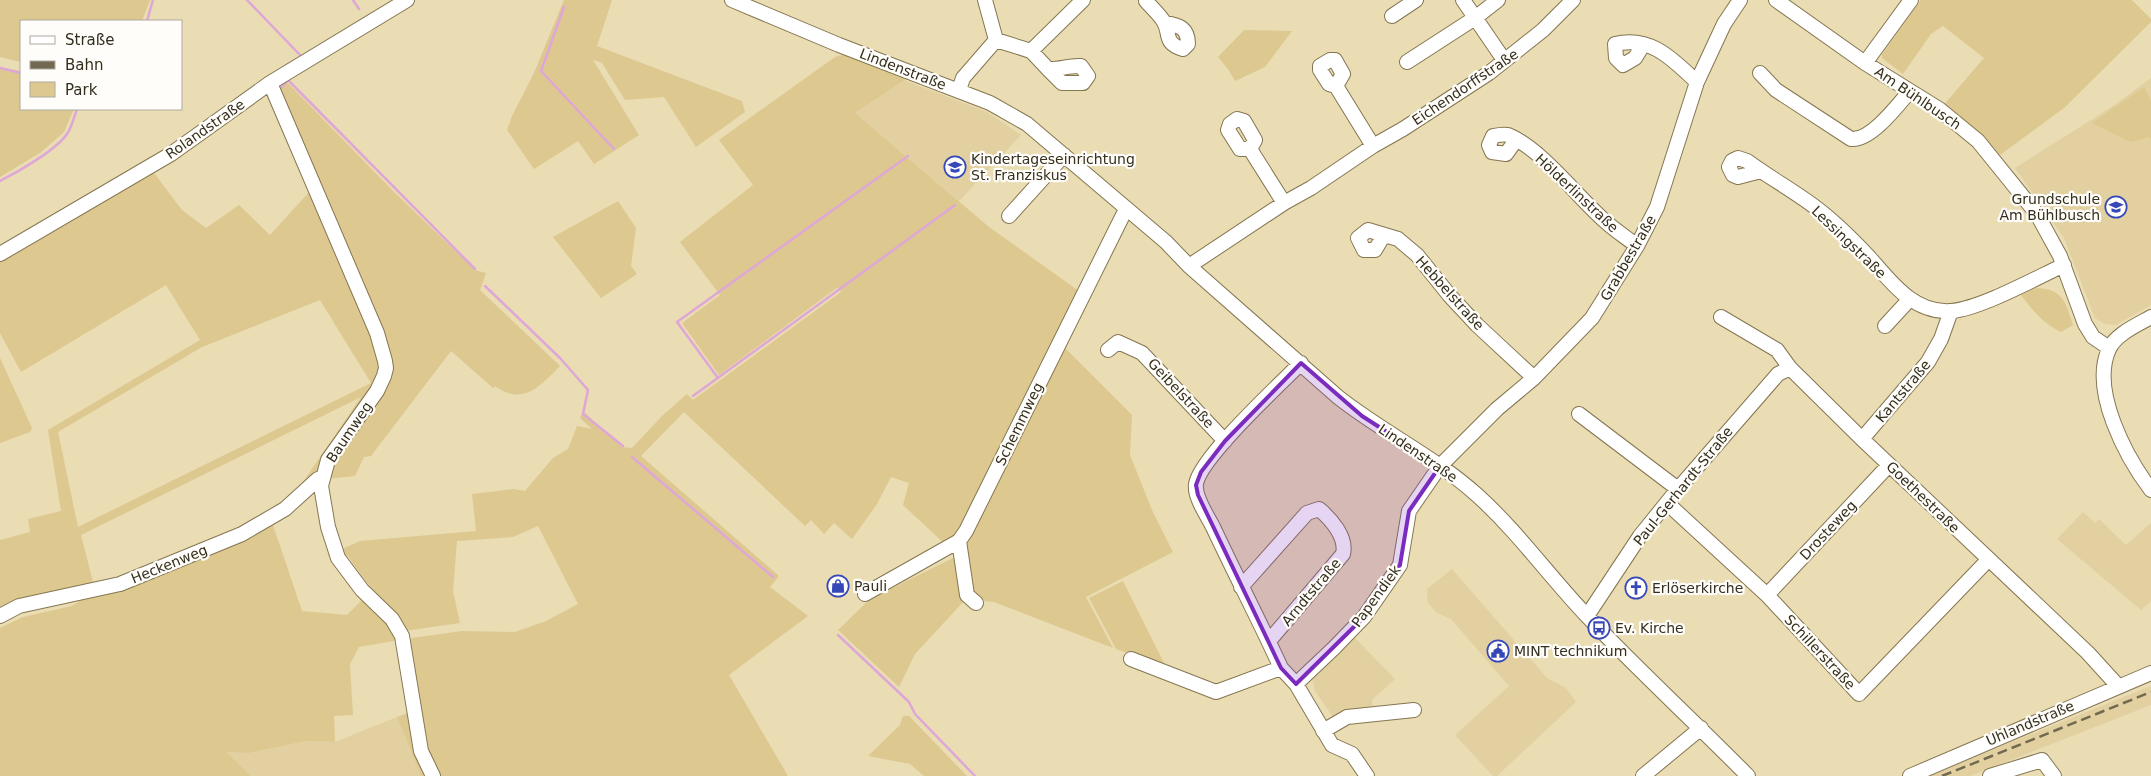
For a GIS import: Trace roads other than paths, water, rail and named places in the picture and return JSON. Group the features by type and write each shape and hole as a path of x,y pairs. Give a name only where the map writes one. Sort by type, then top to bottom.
{"street":[{"name":"Rolandstraße","path":"0,254 170,154 270,83 407,0"},
{"name":"Lindenstraße","path":"732,0 839,45 990,103 1027,124 1166,242 1189,266 1362,416 1440,466 1476,494 1499,516 1587,616 1748,776"},
{"path":"985,0 996,40"},
{"path":"1031,51 1082,0"},
{"path":"1145,0 1165,23"},
{"path":"1392,16 1416,0"},
{"path":"1464,0 1504,60"},
{"path":"1407,62 1475,18 1498,0"},
{"name":"Eichendorffstraße","path":"1189,266 1284,203 1311,188 1373,146 1489,73 1543,30 1572,0"},
{"name":"Grabbestraße","path":"1440,466 1497,409 1534,378 1592,318 1637,246 1657,208 1697,82 1724,24 1740,0"},
{"name":"Am Bühlbusch","path":"1776,0 1866,63 1947,115 1978,140 2037,214 2064,265 2086,324 2093,337 2109,348"},
{"path":"1866,63 1911,0"},
{"path":"958,90 963,78 996,40"},
{"path":"996,40 1031,51 1048,69"},
{"path":"1644,45 1655,46 1697,82"},
{"path":"1760,73 1776,90 1851,139 1858,139 1876,128 1891,114 1910,90"},
{"name":"Baumweg","path":"270,83 377,333 386,361 384,376 377,391 328,460 321,486 328,527 338,558 362,590 392,619 402,636 421,751 433,776"},
{"path":"1336,86 1373,146"},
{"name":"Hölderlinstraße","path":"1516,140 1538,155 1607,222 1637,246"},
{"path":"1250,149 1284,203"},
{"path":"1009,216 1064,155"},
{"name":"Lessingstraße","path":"1761,171 1819,210 1850,238 1879,271 1910,300 1926,308 1951,311 1973,306 2064,265"},
{"name":"Schemmweg","path":"959,541 970,523 1126,209"},
{"name":"Hebbelstraße","path":"1384,235 1398,239 1417,255 1450,296 1534,378"},
{"path":"1886,326 1910,300"},
{"name":"Kantstraße","path":"1862,439 1928,362 1941,339 1951,311"},
{"name":"Goethestraße","path":"1721,317 1777,350 1790,368 1862,439 2088,653 2118,686"},
{"path":"2151,317 2121,336 2109,348 2104,366 2103,384 2110,412 2130,458 2139,475 2151,490"},
{"name":"Geibelstraße","path":"1108,350 1118,342 1142,353 1225,440"},
{"name":"Geibelstraße","path":"1196,485 1201,472 1225,440 1301,363"},
{"name":"Paul-Gerhardt-Straße","path":"1587,616 1640,536 1678,488 1778,374 1790,368"},
{"path":"1579,414 1678,488"},
{"name":"Drosteweg","path":"1767,595 1889,465"},
{"name":"Papendiek","path":"1296,684 1364,616 1400,565 1409,511 1440,466"},
{"name":"Heckenweg","path":"0,616 19,606 120,584 242,534 285,509 318,479 322,478"},
{"name":"Arndtstraße","path":"1196,485 1198,494 1241,587 1281,668 1296,684 1332,745 1352,754 1367,776"},
{"name":"Schillerstraße","path":"1667,503 1767,595 1859,694 1988,560"},
{"name":"Arndtstraße","path":"1241,587 1307,513 1319,509 1331,520 1345,547 1343,554 1269,641"},
{"path":"864,594 959,541 967,595 976,604"},
{"path":"1131,659 1216,692 1281,668"},
{"name":"Uhlandstraße","path":"1910,776 2151,673"},
{"path":"1323,731 1348,717 1414,710"},
{"path":"1643,776 1701,728"},
{"path":"1990,776 2042,760 2054,776"}],"waterway":[{"path":"147,20 153,0"},
{"path":"247,0 301,56"},
{"path":"353,0 359,9"},
{"path":"564,7 541,71 614,149"},
{"path":"285,66 295,60"},
{"path":"0,68 20,73"},
{"path":"287,79 475,269"},
{"path":"279,90 288,80"},
{"path":"0,181 36,160 62,140 70,128 77,110"},
{"path":"718,378 677,322 908,156"},
{"path":"693,396 955,205"},
{"path":"485,286 560,358 588,390 583,414 623,446"},
{"path":"632,457 773,577"},
{"path":"838,635 909,702 915,714 975,776"}],"railway":[{"path":"1942,776 2151,692"}],"place":[{"name":"Kindertageseinrichtung St. Franziskus","path":"955,167"},
{"name":"Grundschule Am Bühlbusch","path":"2116,207"},
{"name":"Pauli","path":"838,586"},
{"name":"Erlöserkirche","path":"1636,588"},
{"name":"Ev. Kirche","path":"1599,628"},
{"name":"MINT technikum","path":"1498,651"}]}
